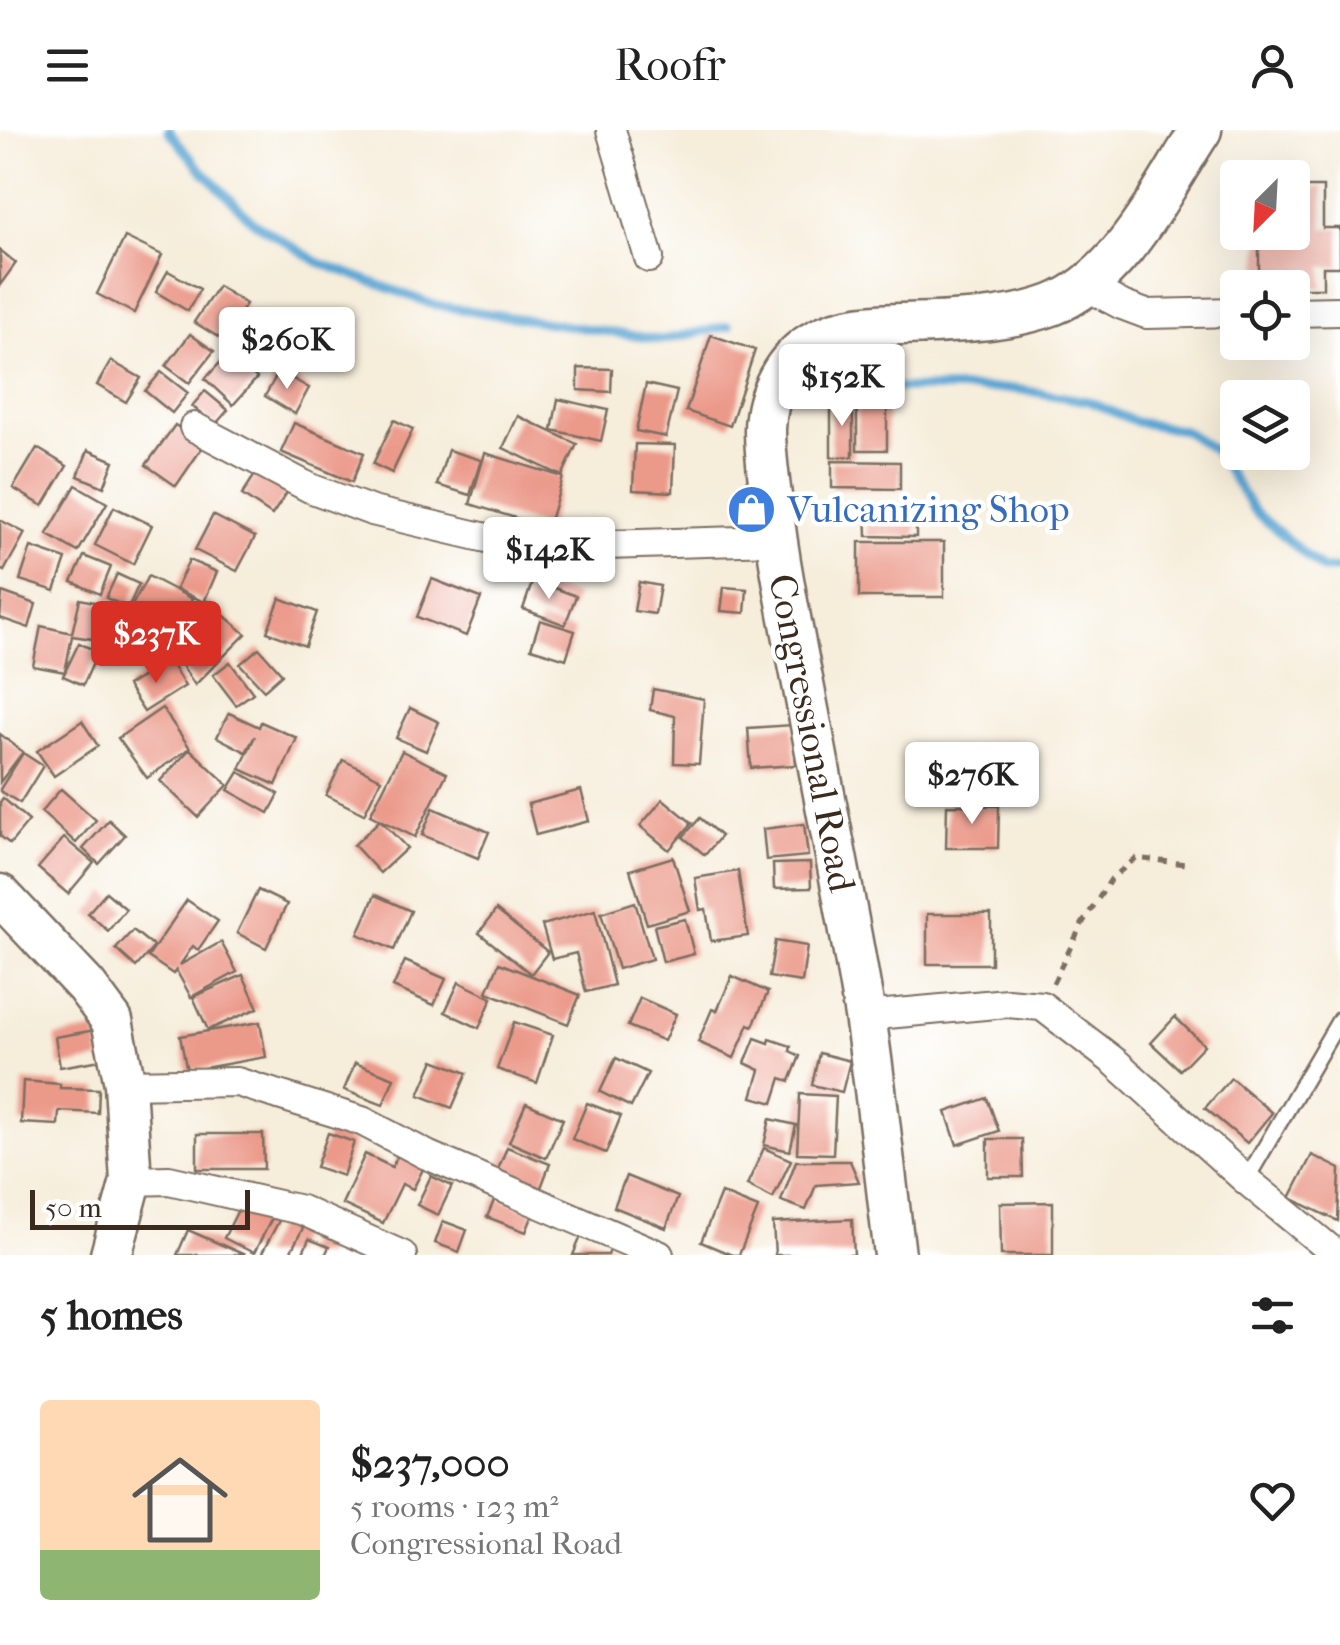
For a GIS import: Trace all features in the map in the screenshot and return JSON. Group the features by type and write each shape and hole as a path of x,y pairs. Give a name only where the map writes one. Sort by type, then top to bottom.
{"main road":[{"name":"Congressional Road","path":"896,1255 864,1016 776,540 765,426 769,403 777,381 792,359 831,333 857,327 1007,317 1052,305 1086,286 1116,256 1158,200 1201,130"},
{"path":"0,895 86,986 112,1021 125,1084 130,1180 111,1255"}],"street":[{"path":"611,130 649,258"},
{"path":"1086,286 1146,314 1220,312"},
{"path":"1310,312 1340,311"},
{"path":"194,427 310,488 372,511 512,544 776,540"},
{"path":"864,1016 1007,1003 1042,1006 1115,1062 1336,1255"},
{"path":"125,1084 237,1082 362,1121 442,1161 659,1255"},
{"path":"130,1180 169,1180 301,1210 402,1255"}],"lane":[{"path":"1246,1180 1340,1018"}],"path":[{"path":"1042,1006 1082,924 1111,879 1136,858 1186,864"}],"building":[{"path":"1310,187 1323,187 1323,228 1340,228 1340,267 1323,267 1323,288 1310,288 1310,270 1259,270 1259,250 1310,250"},
{"path":"125,237 162,255 134,313 97,294"},
{"path":"0,250 16,263 0,285"},
{"path":"168,271 200,289 188,311 156,292"},
{"path":"218,286 246,304 223,340 194,322"},
{"path":"190,334 214,351 189,383 166,366"},
{"path":"711,335 755,350 730,426 686,411"},
{"path":"229,353 257,378 233,405 205,379"},
{"path":"111,361 141,378 126,402 97,385"},
{"path":"578,368 612,369 611,392 578,390"},
{"path":"279,371 309,388 295,414 265,396"},
{"path":"161,372 188,393 172,413 145,391"},
{"path":"646,384 677,391 666,437 636,431"},
{"path":"205,391 228,410 215,425 192,406"},
{"path":"558,399 608,410 601,441 552,430"},
{"path":"831,401 853,401 853,457 831,457"},
{"path":"857,408 887,408 887,450 857,450"},
{"path":"518,416 577,444 562,476 503,448"},
{"path":"394,420 413,429 392,473 373,464"},
{"path":"294,423 364,453 352,482 281,452"},
{"path":"175,425 204,445 176,486 146,465"},
{"path":"635,444 675,445 673,492 633,490"},
{"path":"37,448 67,466 43,506 13,488"},
{"path":"88,450 114,461 104,487 78,476"},
{"path":"448,450 481,460 470,495 437,485"},
{"path":"485,453 563,477 548,528 470,504"},
{"path":"832,461 900,462 900,489 832,488"},
{"path":"261,465 292,485 272,515 242,495"},
{"path":"76,485 107,503 78,552 47,534"},
{"path":"114,507 152,525 133,564 95,545"},
{"path":"866,507 916,507 916,537 867,536"},
{"path":"213,515 255,537 237,571 195,550"},
{"path":"0,520 25,533 4,571 0,569"},
{"path":"859,542 944,542 944,597 859,597"},
{"path":"31,547 66,559 55,591 20,580"},
{"path":"84,556 111,567 100,594 72,582"},
{"path":"189,560 217,572 204,602 176,589"},
{"path":"117,574 139,584 128,608 106,598"},
{"path":"148,576 192,599 174,634 129,611"},
{"path":"432,579 481,598 466,636 417,617"},
{"path":"533,580 576,596 565,625 523,609"},
{"path":"639,582 660,586 655,614 634,611"},
{"path":"724,587 747,589 745,613 721,611"},
{"path":"2,592 36,604 29,628 0,618"},
{"path":"280,598 317,612 305,646 267,632"},
{"path":"80,599 118,607 113,642 72,636 65,672 33,666 41,626 72,633"},
{"path":"207,601 246,634 195,685 169,646 192,628"},
{"path":"540,620 575,631 566,659 531,648"},
{"path":"122,621 144,629 140,638 160,644 153,663 112,645"},
{"path":"79,643 98,652 83,685 63,676"},
{"path":"259,648 282,674 264,690 240,664"},
{"path":"169,660 185,686 144,712 127,686"},
{"path":"230,662 253,693 236,705 213,675"},
{"path":"653,689 704,699 699,764 674,763 675,716 650,710"},
{"path":"162,708 190,748 147,778 118,738"},
{"path":"410,708 439,722 426,751 396,738"},
{"path":"229,713 297,738 276,785 240,769 255,736 246,752 217,737"},
{"path":"82,721 98,746 54,776 37,751"},
{"path":"793,725 796,765 751,768 748,728"},
{"path":"0,734 23,752 0,782"},
{"path":"190,749 228,785 198,817 160,781"},
{"path":"402,751 447,773 415,837 370,815"},
{"path":"23,753 43,766 20,803 0,789"},
{"path":"343,760 381,779 364,814 326,795"},
{"path":"239,772 279,794 269,813 228,790"},
{"path":"61,789 96,820 76,843 41,812"},
{"path":"581,790 589,821 536,835 528,804"},
{"path":"3,798 29,821 10,844 0,836"},
{"path":"663,799 692,823 669,850 640,826"},
{"path":"947,805 999,806 998,848 946,848"},
{"path":"433,808 489,832 478,858 422,835"},
{"path":"700,818 721,836 705,855 683,837"},
{"path":"109,820 125,835 99,864 83,849"},
{"path":"380,820 407,848 380,873 354,845"},
{"path":"804,824 808,856 766,860 763,829"},
{"path":"64,838 94,863 68,894 38,868"},
{"path":"673,857 690,911 647,924 630,870"},
{"path":"810,863 811,888 774,889 773,864"},
{"path":"738,871 748,936 711,941 706,909 700,910 695,878"},
{"path":"258,890 287,904 266,948 237,933"},
{"path":"106,892 126,909 108,931 88,913"},
{"path":"375,895 411,911 394,950 358,934"},
{"path":"187,900 218,921 198,950 193,946 180,965 221,942 237,972 191,997 176,970 173,974 148,957"},
{"path":"635,902 652,959 618,969 601,913"},
{"path":"496,910 548,952 531,974 479,933"},
{"path":"595,910 614,985 586,992 576,953 552,959 542,925"},
{"path":"927,914 991,914 991,964 927,964"},
{"path":"685,919 694,954 663,962 654,926"},
{"path":"133,930 154,947 136,967 116,949"},
{"path":"775,941 807,946 802,982 769,977"},
{"path":"405,961 446,979 434,1005 393,987"},
{"path":"499,963 580,995 568,1024 487,992"},
{"path":"243,975 258,1008 208,1030 193,997"},
{"path":"732,976 768,992 734,1058 698,1042"},
{"path":"459,982 492,998 479,1028 445,1012"},
{"path":"640,998 676,1014 664,1041 628,1026"},
{"path":"1175,1017 1204,1045 1180,1070 1151,1043"},
{"path":"260,1022 266,1057 187,1071 180,1036"},
{"path":"514,1022 553,1035 537,1083 497,1069"},
{"path":"96,1030 101,1060 60,1067 55,1037"},
{"path":"755,1038 791,1046 790,1051 800,1056 790,1081 781,1078 773,1103 752,1097 760,1070 745,1063"},
{"path":"819,1053 850,1061 842,1092 812,1085"},
{"path":"616,1058 648,1073 631,1107 600,1092"},
{"path":"434,1060 467,1073 452,1108 419,1095"},
{"path":"355,1063 394,1078 383,1105 344,1090"},
{"path":"1231,1078 1272,1113 1247,1143 1205,1108"},
{"path":"23,1081 60,1084 60,1088 99,1089 98,1113 59,1111 58,1125 21,1123"},
{"path":"800,1094 836,1096 833,1154 797,1153"},
{"path":"987,1098 999,1131 957,1145 946,1112"},
{"path":"526,1103 563,1119 546,1158 509,1142"},
{"path":"587,1103 621,1116 606,1153 572,1139"},
{"path":"770,1119 796,1125 790,1151 764,1145"},
{"path":"328,1133 354,1142 343,1176 316,1167"},
{"path":"197,1134 263,1134 264,1169 197,1169"},
{"path":"988,1139 1022,1139 1023,1177 988,1177"},
{"path":"402,1146 428,1159 413,1189 402,1184 383,1223 342,1204 365,1154 392,1167"},
{"path":"507,1147 550,1164 540,1190 497,1172"},
{"path":"764,1148 791,1160 773,1198 747,1185"},
{"path":"1312,1155 1340,1169 1338,1221 1290,1198"},
{"path":"796,1161 850,1161 859,1182 816,1185 806,1210 781,1201"},
{"path":"431,1176 452,1186 438,1215 417,1205"},
{"path":"626,1176 678,1197 666,1228 614,1207"},
{"path":"721,1193 758,1208 739,1255 701,1242"},
{"path":"496,1196 534,1212 526,1232 487,1217"},
{"path":"242,1202 272,1218 254,1253 224,1238"},
{"path":"1053,1202 1053,1255 1001,1255 1000,1203"},
{"path":"282,1215 304,1226 289,1255 261,1255"},
{"path":"852,1219 854,1255 775,1255 773,1223"},
{"path":"443,1221 467,1230 459,1252 435,1243"},
{"path":"188,1230 245,1255 177,1255"},
{"path":"582,1234 612,1246 608,1255 573,1255"},
{"path":"309,1239 329,1247 325,1255 302,1255"}],"waterway":[{"path":"168,130 253,222 318,262 434,305 661,340 729,326"},
{"path":"843,384 868,388 1016,389 1088,401 1136,422 1183,430 1214,450 1254,511 1322,569 1340,569"}],"place":[{"name":"Vulcanizing Shop","path":"752,509"}]}
